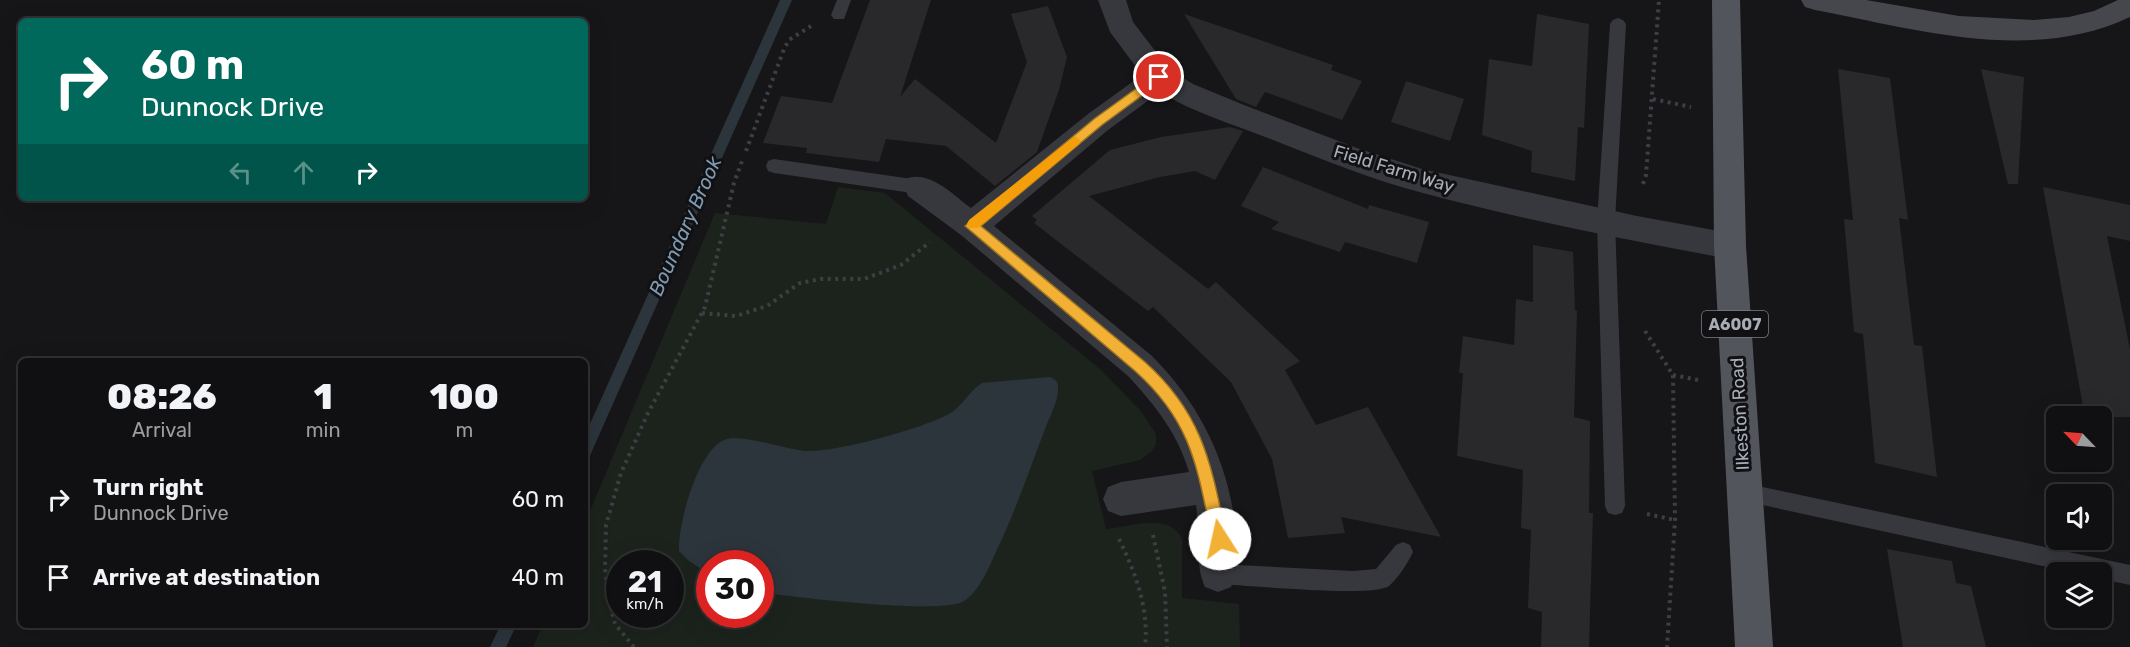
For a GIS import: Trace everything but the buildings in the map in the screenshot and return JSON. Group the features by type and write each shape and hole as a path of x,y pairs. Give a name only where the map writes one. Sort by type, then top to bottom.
{"main road":[{"name":"Ilkeston Road","path":"1726,0 1730,246 1754,647"}],"street":[{"name":"Field Farm Way","path":"1112,0 1120,25 1159,77 1183,92 1387,170 1422,181 1637,229 1730,246"},
{"path":"1815,0 1935,22 2029,30 2070,26 2100,19 2130,6"},
{"path":"966,222 1159,77"},
{"path":"919,187 966,222 1159,383 1177,405 1194,435 1210,486 1220,539 1218,574"},
{"path":"1133,498 1210,486"}],"lane":[{"path":"839,15 844,0"},
{"path":"1615,506 1606,221 1618,24"},
{"path":"774,166 919,187"},
{"path":"1744,492 2130,575"},
{"path":"1218,574 1353,581 1382,579 1403,552"}],"path":[{"path":"1637,229 1639,197 1646,175 1659,0"},
{"path":"634,647 615,624 605,569 606,525 621,473 648,413 702,313 734,183 784,49 789,40 820,21"},
{"path":"702,313 736,316 767,306 800,283 820,279 864,279 901,266 966,222"},
{"path":"1644,327 1647,337 1673,375 1675,520 1667,647"},
{"path":"1145,647 1148,622 1142,598 1120,542 1109,522 1106,500 1133,498 1166,592 1167,647"}],"shaded area":[{"path":"838,187 885,193 1100,369 1140,410 1156,434 1156,444 1152,451 1140,460 1092,471 1106,529 1159,523 1176,530 1182,539 1182,598 1239,604 1240,647 533,647 541,628 588,628 588,516 715,213 826,224"},
{"path":"1050,377 1056,380 1058,391 1054,408 1015,509 989,568 978,586 964,601 951,605 899,606 774,594 774,550 696,550 696,566 684,556 684,550 679,550 682,524 691,490 705,459 714,447 724,440 740,438 804,451 818,451 856,444 919,426 949,414 982,383"}],"waterway":[{"name":"Boundary Brook","path":"588,444 786,0"},
{"name":"Boundary Brook","path":"498,647 507,628"}],"slow traffic":[{"path":"974,224 1075,141"}],"route":[{"path":"1159,77 1133,94 972,226 1140,366 1159,383 1177,405 1194,435 1205,469 1220,539"}]}
